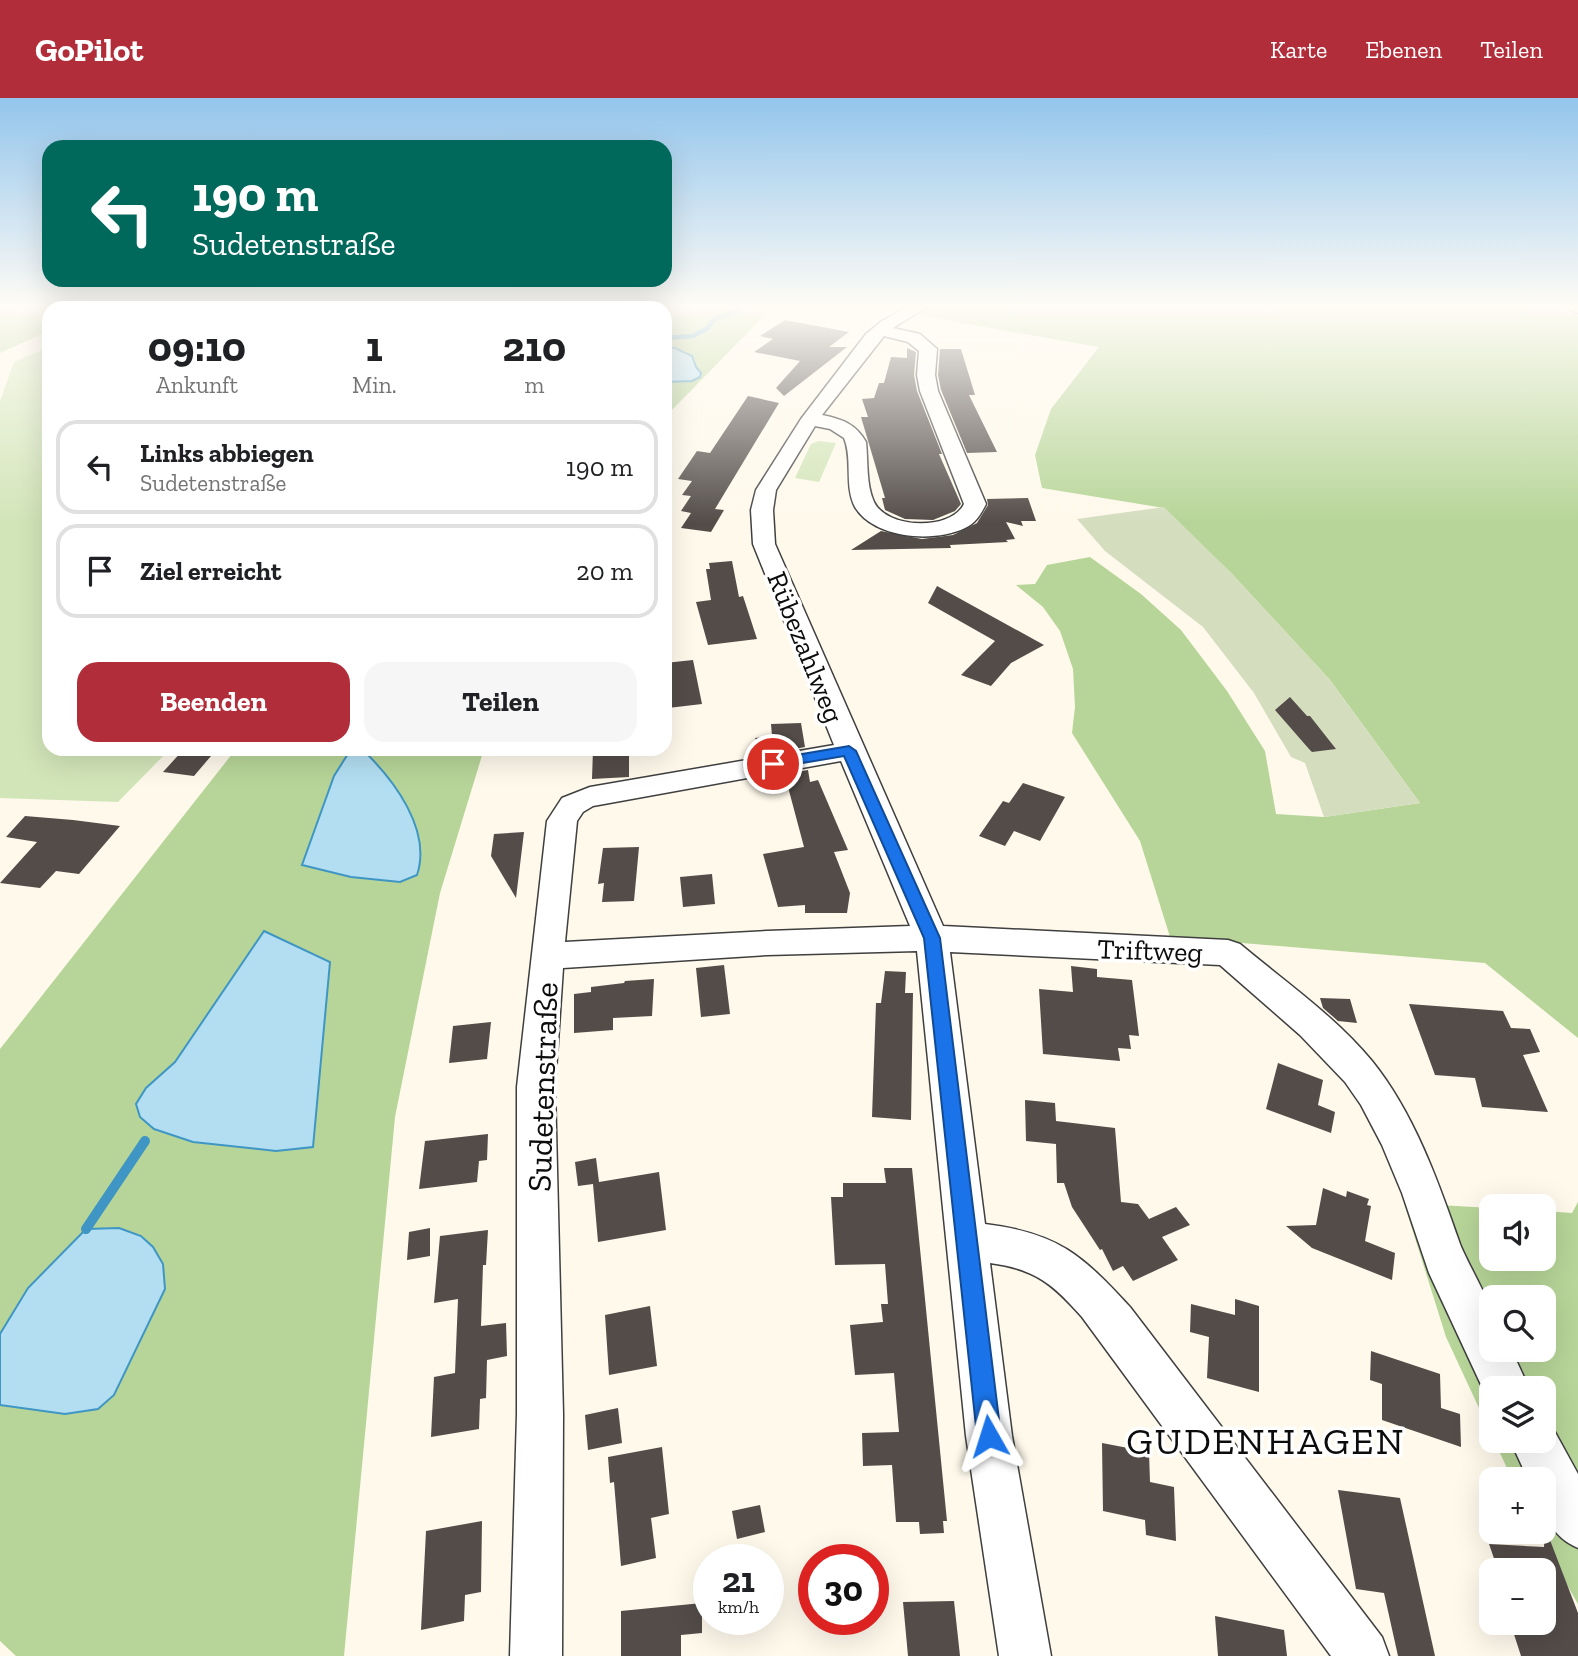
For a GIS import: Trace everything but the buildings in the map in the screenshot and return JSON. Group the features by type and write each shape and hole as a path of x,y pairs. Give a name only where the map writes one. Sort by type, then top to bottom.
{"street":[{"name":"Rübezahlweg","path":"842,378 810,419 766,490 762,510 763,537 849,751 932,938 989,1436 1025,1656"},
{"path":"810,419 835,424 852,433 856,442 864,502 875,516 904,527 930,529 955,525 972,515 975,504 928,386 928,378"},
{"name":"Sudetenstraße","path":"536,1656 540,1414 536,1087 562,821 567,809 577,800 697,776 849,751"},
{"name":"Triftweg","path":"547,956 766,943 932,938 1066,947 1228,953 1330,1042 1358,1070 1374,1094 1399,1139 1422,1193 1450,1273 1500,1376"},
{"path":"967,1241 1039,1254 1059,1265 1080,1283 1115,1322 1363,1656"},
{"path":"1540,1453 1578,1523"}],"green space":[{"path":"8,378 42,378 42,756 163,756 118,802 0,798 0,401"},
{"path":"704,378 672,410 672,382"},
{"path":"1075,378 1578,378 1578,1038 1485,963 1170,937 1140,841 1072,733 1075,707 1073,669 1060,631 1043,607 1016,585 1035,584 1047,565 1090,557 1141,594 1181,630 1227,691 1265,751 1276,814 1324,817 1420,803 1330,680 1232,574 1164,508 1042,488 1035,455 1051,409"},
{"path":"818,441 836,443 819,482 795,478 811,444"},
{"path":"1164,507 1232,574 1330,680 1420,803 1324,817 1305,763 1291,757 1254,693 1203,627 1105,551 1077,519"},
{"path":"230,756 347,756 334,776 302,865 360,756 482,756 440,893 395,1117 344,1656 16,1656 0,1641 0,1405 65,1414 114,1395 165,1289 163,1264 86,1229 28,1288 0,1334 0,1049","holes":["175,1062 276,1151 193,1142 157,1131 146,1088"]},
{"path":"1578,1202 1578,1604 1556,1566 1556,1558 1552,1558 1543,1544 1556,1544 1556,1467 1506,1467 1500,1453 1556,1453 1556,1376 1479,1376 1479,1408 1446,1337 1404,1203 1479,1207 1479,1271 1556,1271 1556,1212 1572,1213"}],"water":[{"path":"672,378 699,378 692,381 672,382"},
{"path":"347,756 369,756 387,776 415,824 420,858 417,875 400,882 351,877 302,865 334,776"},
{"path":"264,931 330,962 313,1147 276,1151 193,1142 154,1129 140,1117 136,1104 146,1088 175,1062"},
{"path":"119,1228 141,1236 153,1247 163,1264 165,1289 114,1395 98,1409 65,1414 0,1405 0,1334 28,1288 86,1229"}],"waterway":[{"path":"86,1229 145,1141"}],"district":[{"name":"GUDENHAGEN","path":"1266,1441"}],"route":[{"path":"773,764 849,751 932,938 989,1436"}]}
